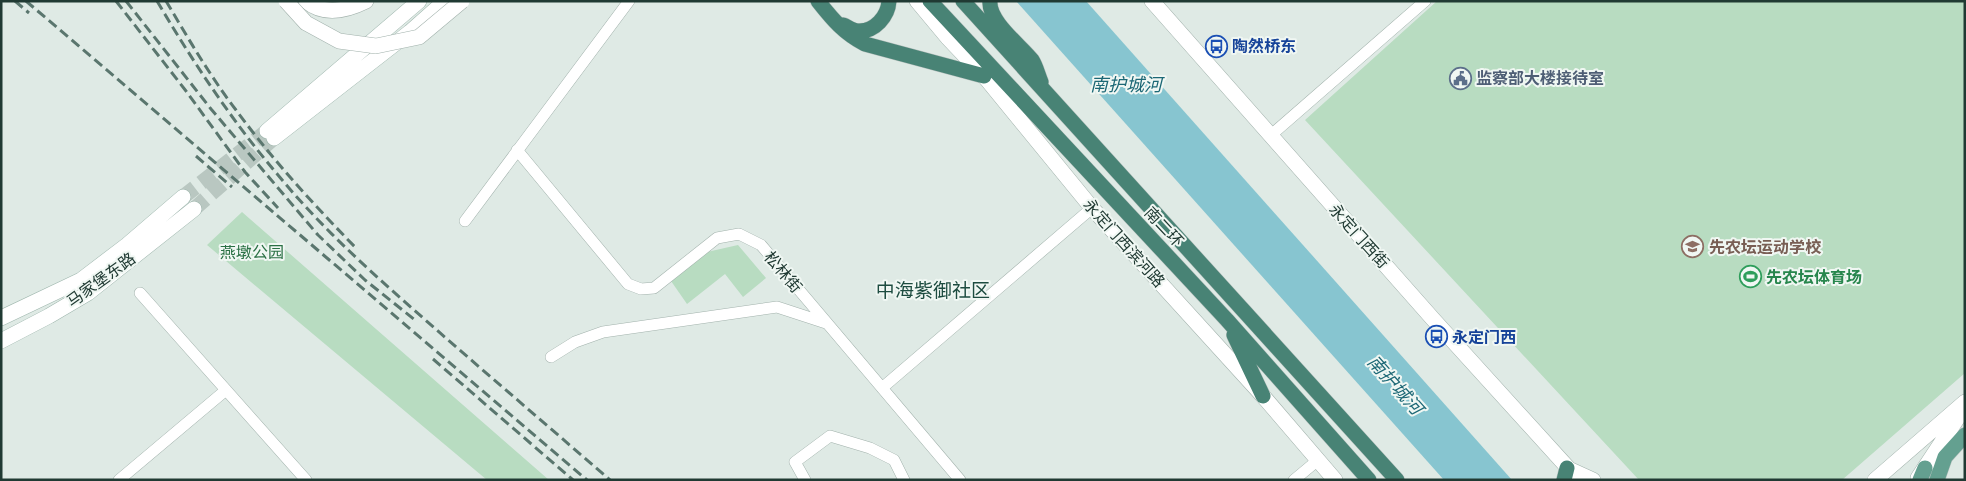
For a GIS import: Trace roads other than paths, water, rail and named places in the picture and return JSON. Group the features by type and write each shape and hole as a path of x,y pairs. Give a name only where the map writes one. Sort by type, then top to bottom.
{"highway":[{"path":"818,1 849,36 865,44 984,76"},
{"path":"833,20 856,31 868,29 880,22 888,10 889,1"},
{"name":"南二环","path":"930,1 1227,320 1369,480"},
{"name":"南二环","path":"963,1 1397,480"},
{"path":"990,1 989,8 1000,25 1033,62 1044,90"},
{"path":"1227,320 1262,396"}],"main road":[{"path":"1937,480 1945,457 1965,435"}],"street":[{"path":"286,1 306,23 339,41 376,46 419,38 462,1"},
{"path":"306,1 322,10 344,11 366,1"},
{"path":"419,1 270,135 410,32 445,1"},
{"path":"465,221 629,1"},
{"name":"永定门西滨河路","path":"918,1 947,37 984,76 1092,208 1262,396 1335,480"},
{"name":"永定门西街","path":"1152,1 1570,478"},
{"path":"1270,136 1425,1"},
{"name":"松林街","path":"517,150 628,284 641,289 654,288 717,238 739,234 761,245 956,478"},
{"name":"马家堡东路","path":"1,318 81,280 127,245 183,197"},
{"path":"882,388 1092,208"},
{"name":"马家堡东路","path":"1,341 88,293 194,210"},
{"path":"140,293 306,480"},
{"path":"551,357 575,342 603,332 777,307 826,322"},
{"path":"119,480 226,390"},
{"path":"1875,480 1965,402"},
{"path":"1921,476 1965,408"},
{"path":"805,480 795,462 830,436 870,448 894,460 904,480"},
{"path":"1294,480 1318,460"},
{"path":"1570,478 1593,480"}],"water":[{"name":"南护城河","path":"1016,1 1086,1 1512,480 1444,480"}],"tunnel":[{"path":"183,197 267,131"},
{"path":"194,209 274,138"}],"railway":[{"path":"15,1 29,13"},
{"path":"26,1 587,480"},
{"path":"116,1 186,91 245,172 278,208"},
{"path":"126,1 211,109 318,235 365,280 415,320"},
{"path":"157,1 199,69 229,112 261,155 317,219 403,300 610,480"},
{"path":"166,1 226,97 293,181 356,248"},
{"path":"196,156 232,187"},
{"path":"433,359 573,480"}],"place":[{"name":"陶然桥东","path":"1216,46"},
{"name":"监察部大楼接待室","path":"1460,78"},
{"name":"先农坛运动学校","path":"1693,247"},
{"name":"先农坛体育场","path":"1750,277"},
{"name":"永定门西","path":"1436,337"}],"district":[{"name":"中海紫御社区","path":"933,290"}],"park label":[{"name":"燕墩公园","path":"252,252"}]}
